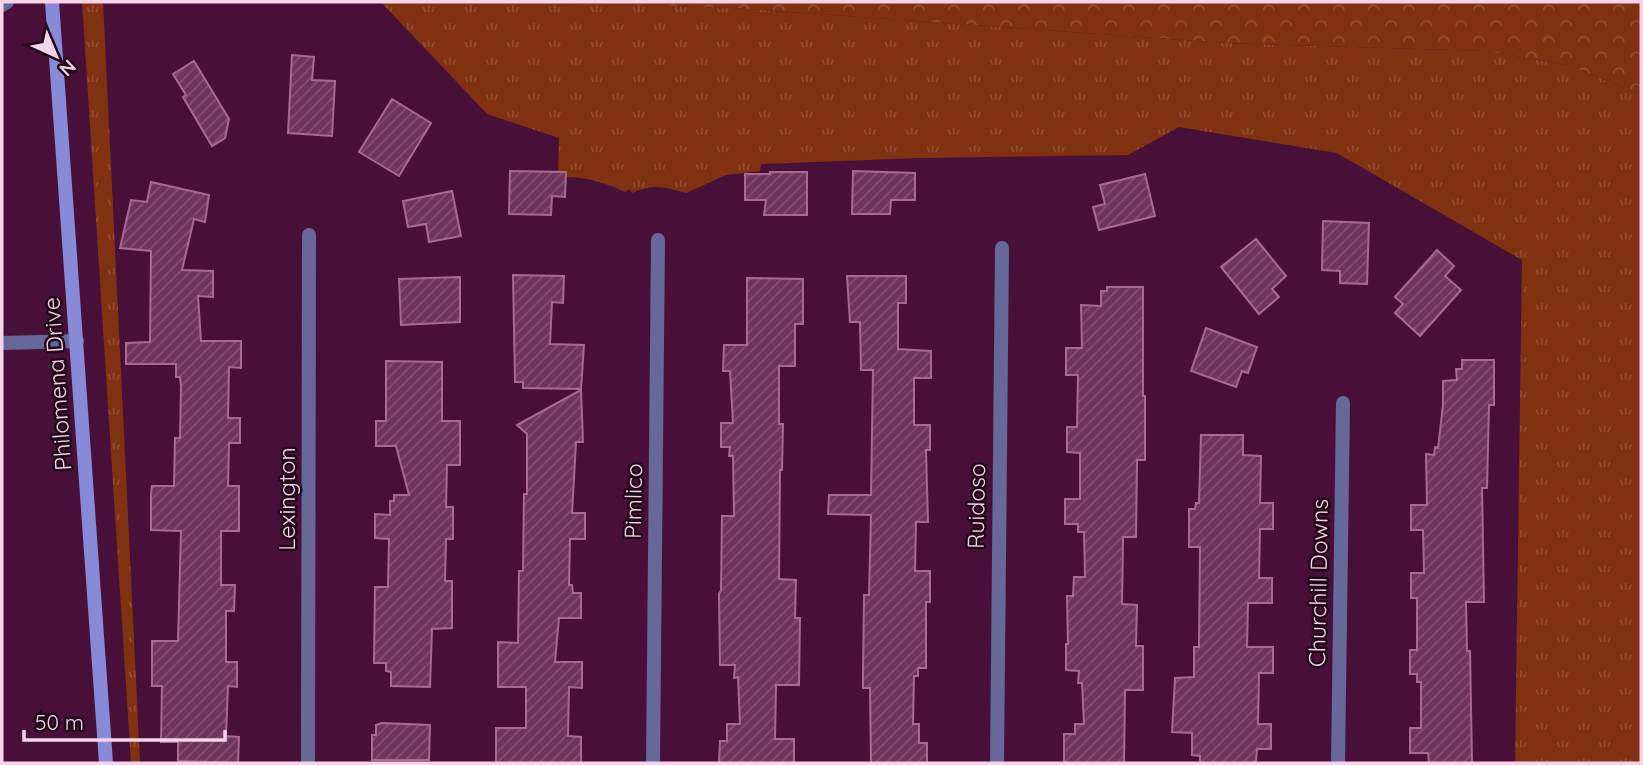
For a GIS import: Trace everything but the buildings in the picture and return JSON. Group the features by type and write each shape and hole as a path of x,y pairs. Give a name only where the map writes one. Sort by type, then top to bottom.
{"street":[{"path":"2,5 7,2"},
{"name":"Philomena Drive","path":"52,2 106,763"},
{"name":"Lexington","path":"308,763 309,235"},
{"name":"Pimlico","path":"653,763 658,240"},
{"name":"Ruidoso","path":"997,763 1002,248"},
{"path":"2,343 77,341"},
{"name":"Churchill Downs","path":"1338,763 1343,403"}],"green space":[{"path":"82,2 103,2 140,763 131,763"},
{"path":"381,2 535,2 734,8 1225,43 1486,51 1568,65 1641,95 1641,763 1515,763 1522,260 1337,153 1179,127 1128,155 920,158 761,164 760,171 726,175 686,193 659,187 632,193 629,189 625,192 596,181 566,177 566,172 558,172 559,138 487,114"},
{"path":"535,2 1641,2 1641,95 1568,65 1486,51 1225,43 734,8"}]}
